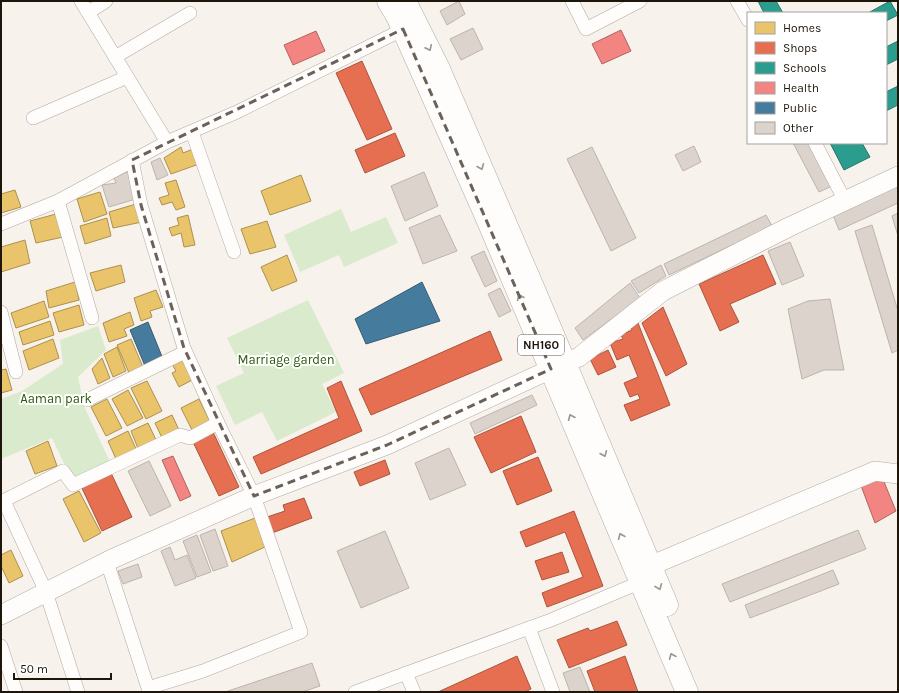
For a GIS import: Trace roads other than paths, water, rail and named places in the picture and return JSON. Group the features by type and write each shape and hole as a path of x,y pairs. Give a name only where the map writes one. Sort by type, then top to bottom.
{"highway":[{"name":"NH160","path":"388,1 410,26 439,69 643,573 694,688"},
{"name":"NH160","path":"405,1 410,26"}],"main road":[{"path":"1,615 107,562 254,496 387,445 579,357 663,291 898,176"},
{"path":"643,573 876,471 898,474"}],"street":[{"path":"106,1 85,6 167,142"},
{"path":"572,1 586,29 640,1"},
{"path":"737,1 747,18"},
{"path":"115,57 190,13"},
{"path":"1,224 58,201 167,142 237,112 410,26"},
{"path":"33,118 127,77"},
{"path":"192,132 234,252"},
{"path":"816,144 845,201"},
{"path":"107,562 148,688 203,671 301,632 254,496 185,352 141,205 132,160"},
{"path":"58,201 92,318"},
{"path":"1,312 16,372"},
{"path":"86,400 185,352"},
{"path":"78,692 46,592 2,502 63,471 73,485 180,435 190,438 218,423"},
{"path":"355,692 529,628 643,573"},
{"path":"529,628 553,692"},
{"path":"1,646 16,692"},
{"path":"406,673 414,692"}],"park label":[{"name":"Marriage garden","path":"286,359"},
{"name":"Aaman park","path":"56,398"}]}
